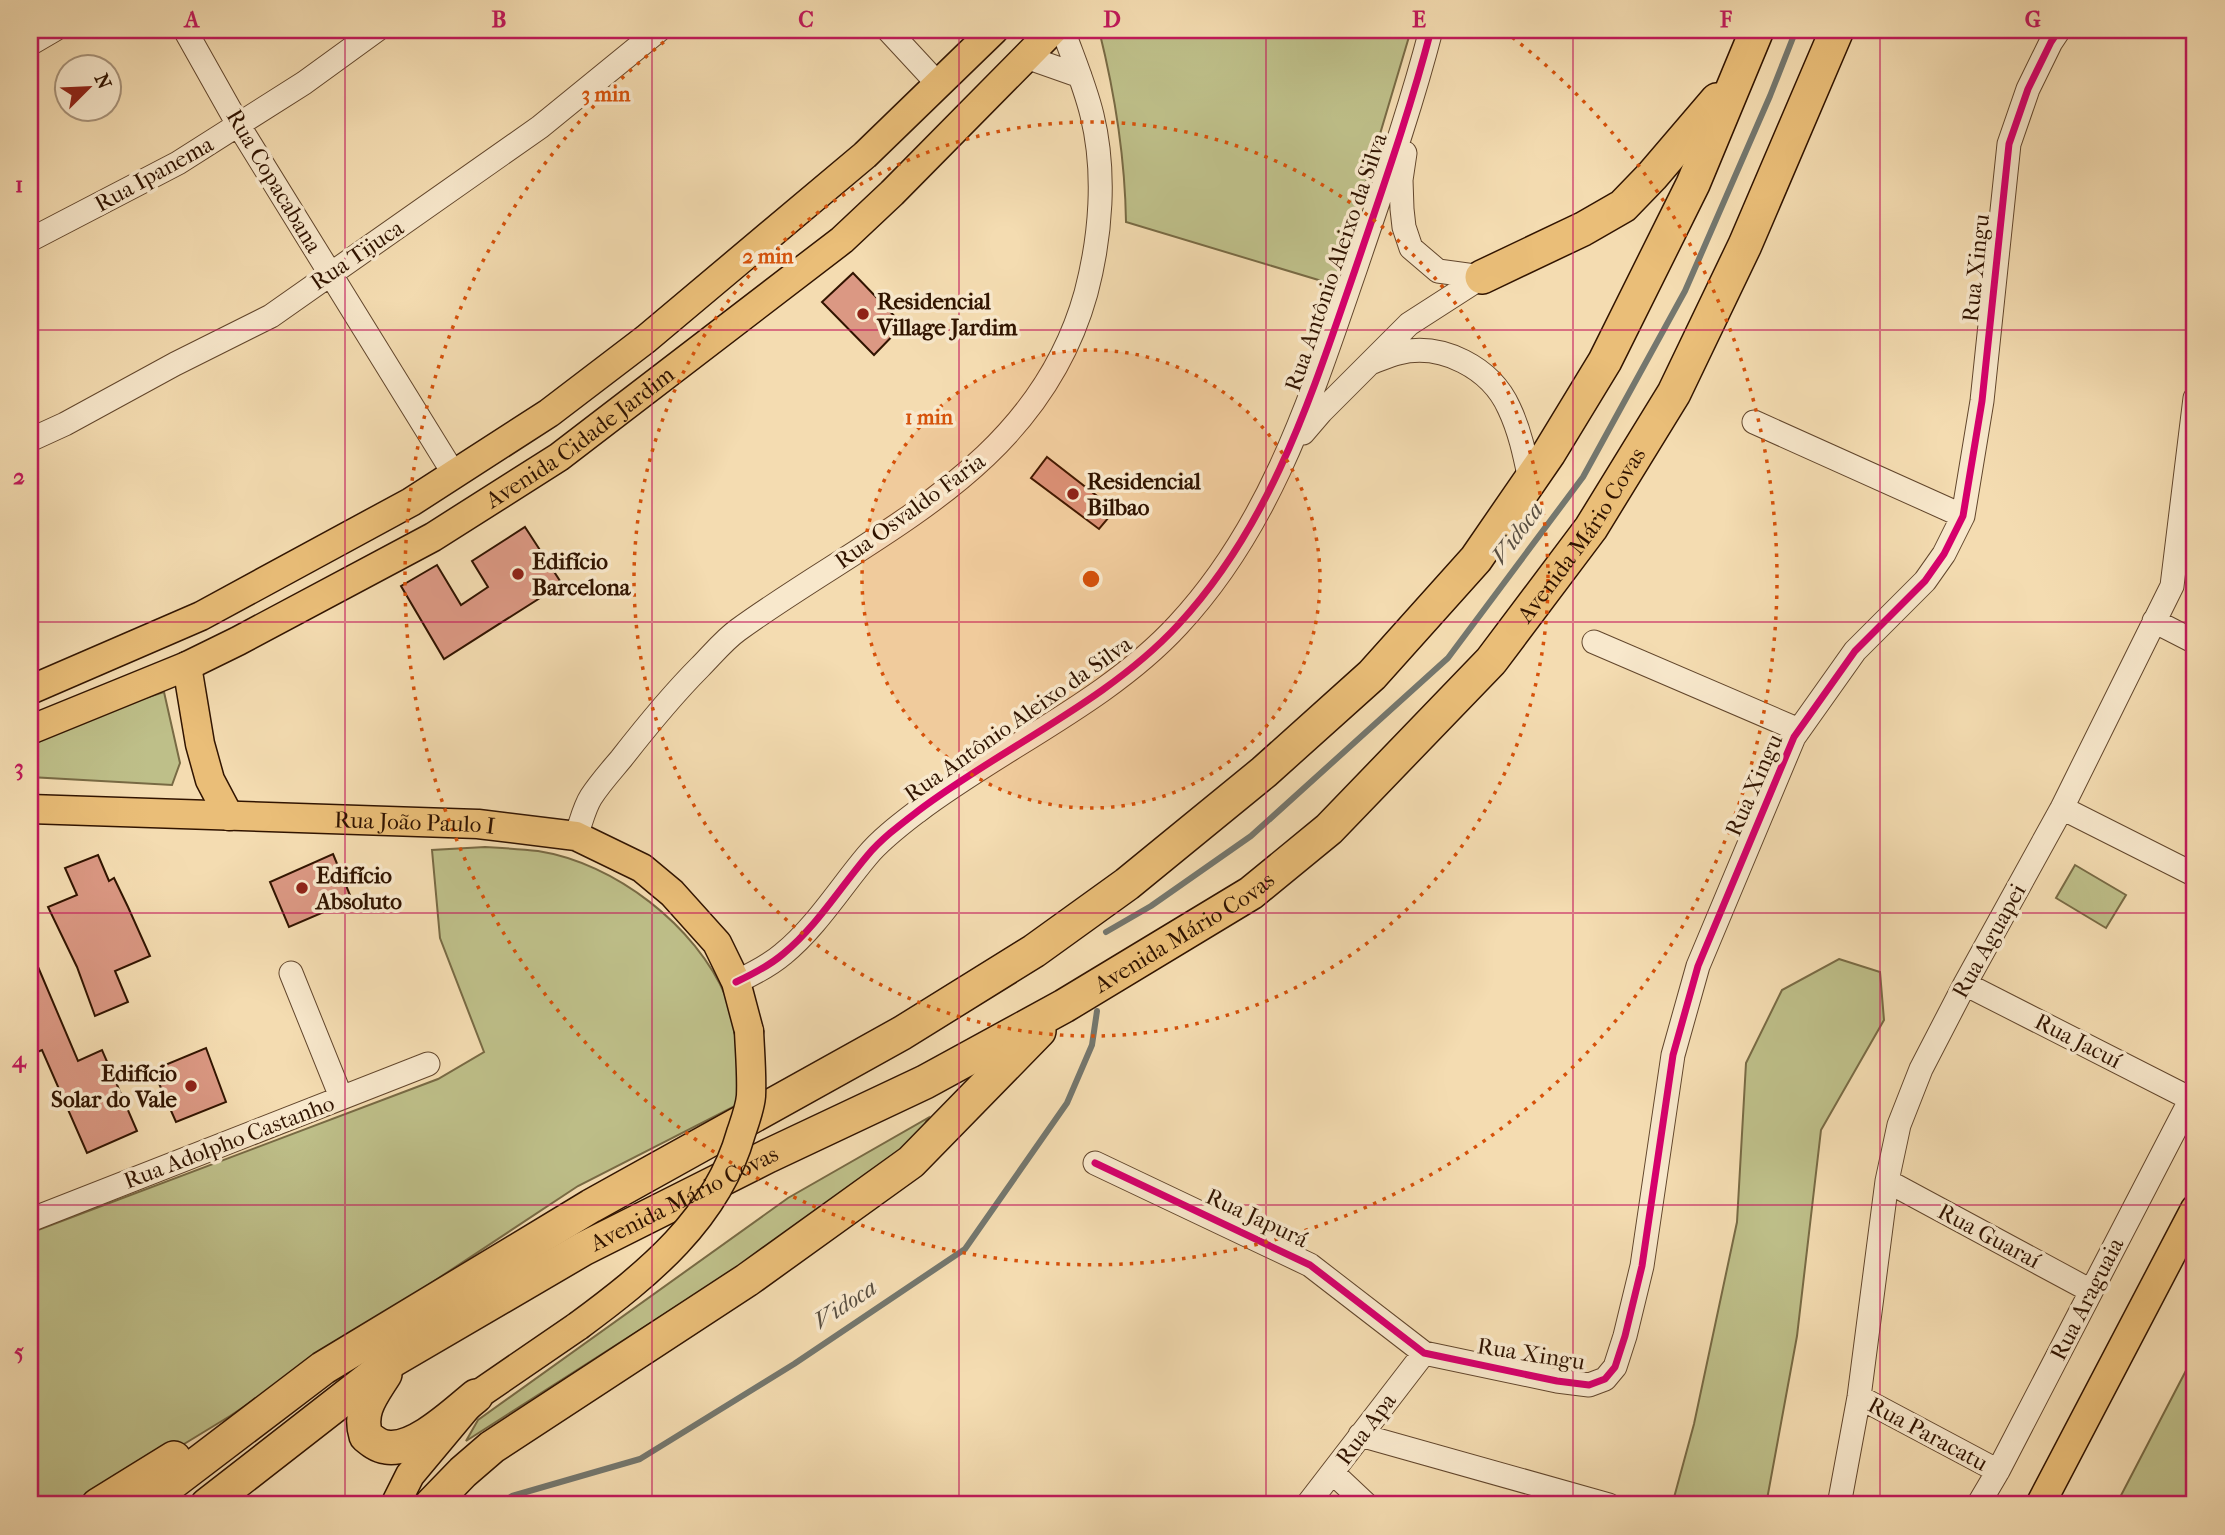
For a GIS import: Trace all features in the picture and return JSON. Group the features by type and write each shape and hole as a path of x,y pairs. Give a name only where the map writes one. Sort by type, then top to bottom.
{"highway":[{"name":"Avenida Mário Covas","path":"143,1505 323,1368 591,1206 902,1032 1034,951 1127,884 1264,772 1372,675 1476,559 1530,480 1605,360 1693,184 1756,30"},
{"name":"Avenida Mário Covas","path":"207,1505 393,1360 583,1249 768,1156 925,1082 1064,1006 1251,893 1329,829 1491,661 1591,528 1674,393 1750,233 1827,59 1837,30"},
{"path":"1482,277 1583,229 1623,206 1705,115 1744,64"},
{"path":"431,1505 492,1447 747,1280 911,1162 1064,1006"},
{"path":"393,1360 363,1411 362,1425 366,1436 376,1444 396,1447 415,1440 436,1428 476,1396"},
{"path":"98,1505 323,1368"}],"main road":[{"name":"Avenida Cidade Jardim","path":"30,690 201,616 411,502 549,413 646,339 865,155 994,30"},
{"name":"Avenida Cidade Jardim","path":"30,730 187,666 238,641 433,537 559,457 842,240 1053,30"},
{"path":"411,502 433,537"},
{"path":"187,666 200,744 210,780 229,816"},
{"name":"Rua João Paulo I","path":"30,809 478,824 576,836 642,868 672,893 717,943 736,982 749,1031 751,1098 726,1177 708,1206 682,1237 634,1285 476,1396"},
{"path":"2040,1505 2195,1209"},
{"path":"395,1505 410,1475 476,1396"}],"street":[{"path":"30,44 54,30"},
{"name":"Rua Copacabana","path":"184,30 239,126 454,474"},
{"name":"Rua Ipanema","path":"30,240 178,163 304,83 377,30"},
{"name":"Rua Tijuca","path":"30,440 271,316 540,127 659,30"},
{"path":"888,30 938,84"},
{"name":"Rua Osvaldo Faria","path":"576,836 591,798 664,704 736,632 884,535 948,489 994,450 1030,406 1049,376 1078,320 1094,261 1100,206 1098,150 1092,117 1063,30"},
{"path":"1431,30 1413,101 1401,180 1404,227 1411,248 1438,271 1482,277"},
{"name":"Rua Xingu","path":"1424,1353 1557,1381 1589,1385 1605,1380 1615,1367 1642,1266 1673,1055 1698,966 1760,815 1799,730 1855,651 1925,580 1944,554 1964,516 1982,401 2009,145 2049,34"},
{"path":"1026,57 1080,76"},
{"name":"Rua Antônio Aleixo da Silva","path":"736,982 785,953 824,911 869,852 918,811 1124,673 1177,627 1225,570 1273,487 1288,451 1318,376 1413,101"},
{"path":"1288,451 1321,412 1409,324 1482,277"},
{"path":"1367,364 1399,352 1425,350 1454,357 1474,366 1492,381 1508,405 1519,433 1530,480"},
{"name":"Rua Aguapei","path":"1839,1505 1859,1397 1887,1181 1899,1125 1916,1080 1965,984 2062,808 2172,586 2195,399"},
{"path":"1754,422 1964,516"},
{"path":"2154,621 2195,642"},
{"path":"1594,642 1799,730"},
{"path":"2062,808 2195,875"},
{"path":"291,972 341,1097"},
{"name":"Rua Jacuí","path":"1965,984 2193,1095"},
{"name":"Rua Adolpho Castanho","path":"30,1220 428,1063"},
{"name":"Rua Araguaia","path":"1978,1505 2193,1095"},
{"name":"Rua Japurá","path":"1095,1163 1310,1265 1424,1353"},
{"name":"Rua Guaraí","path":"1887,1181 2091,1291"},
{"name":"Rua Apa","path":"1307,1505 1424,1353"},
{"name":"Rua Paracatu","path":"1859,1397 1998,1471"},
{"path":"1360,1435 1609,1505"},
{"path":"1333,1473 1367,1505"}],"green space":[{"path":"1099,30 1411,30 1335,285 1126,222 1118,125"},
{"path":"164,692 180,763 172,785 30,777 30,735"},
{"path":"485,847 538,851 596,869 650,902 674,923 695,946 726,997 735,1036 739,1104 578,1186 230,1416 84,1505 30,1505 30,1233 438,1079 484,1052 440,938 432,850"},
{"path":"2075,865 2126,895 2106,928 2056,898"},
{"path":"1839,959 1880,972 1884,1020 1821,1130 1797,1336 1766,1505 1672,1505 1694,1424 1737,1222 1746,1063 1782,990"},
{"path":"928,1118 911,1153 466,1441 478,1420 788,1198"},
{"path":"2195,1353 2195,1505 2116,1505 2192,1359"}],"building":[{"name":"Residencial Village Jardim","path":"853,273 903,325 874,355 822,302"},
{"name":"Residencial Bilbao","path":"1047,457 1115,510 1099,529 1031,478"},
{"path":"525,527 562,584 444,659 401,586 437,565 461,605 488,587 472,561"},
{"name":"Edifício Absoluto","path":"333,854 352,900 289,927 270,882"},
{"path":"98,855 109,881 114,878 150,956 115,971 128,1002 95,1016 77,967 48,907 77,895 65,868"},
{"path":"30,948 78,1061 102,1050 137,1131 87,1153 42,1050 30,1055"},
{"name":"Edifício Solar do Vale","path":"206,1048 226,1102 176,1122 153,1070"}],"waterway":[{"name":"Vidoca","path":"1106,932 1151,906 1251,836 1448,658 1583,477 1685,291 1796,30"},
{"name":"Vidoca","path":"498,1505 512,1496 640,1459 794,1364 965,1249 1067,1103 1092,1045 1097,1011"}],"cycle path":[{"path":"736,982 772,962 795,943 817,920 867,856 891,832 950,788 1119,678 1150,653 1211,586 1239,545 1263,502 1304,412 1385,180 1431,30"},
{"path":"1095,1163 1310,1265 1424,1353 1557,1381 1589,1385 1605,1379 1615,1367 1642,1266 1673,1055 1698,966 1794,737 1855,651 1925,581 1944,554 1963,516 1982,401 2009,144 2028,89 2059,30"}],"place":[{"name":"Residencial Village Jardim","path":"863,314"},
{"name":"Residencial Bilbao","path":"1073,494"},
{"name":"Edifício Barcelona","path":"518,574"},
{"name":"Edifício Absoluto","path":"302,888"},
{"name":"Edifício Solar do Vale","path":"191,1086"}]}
